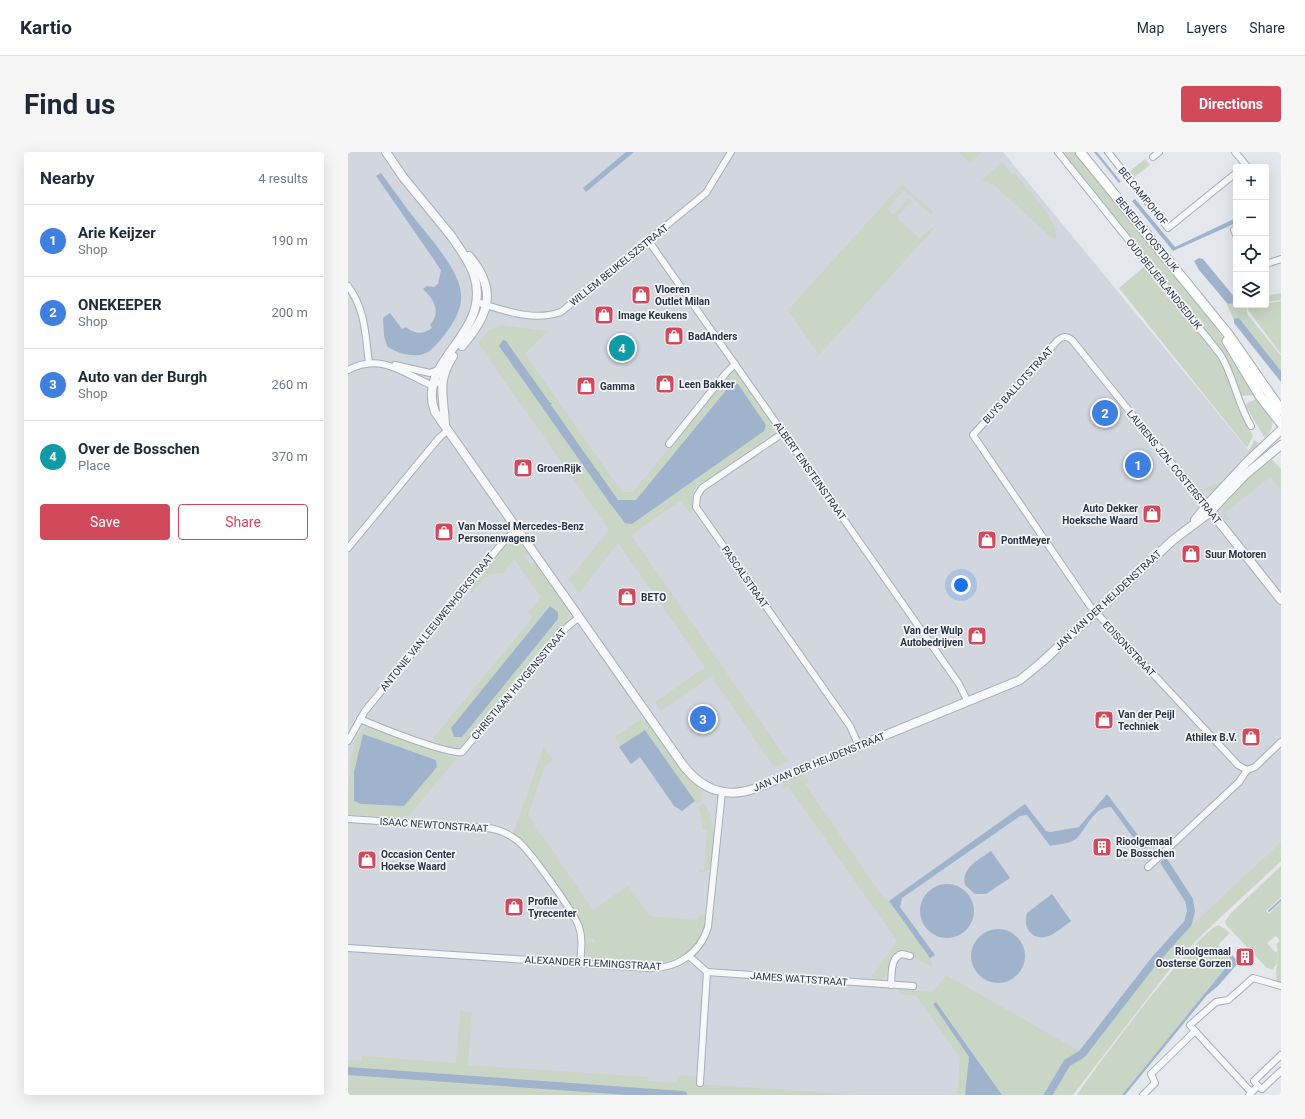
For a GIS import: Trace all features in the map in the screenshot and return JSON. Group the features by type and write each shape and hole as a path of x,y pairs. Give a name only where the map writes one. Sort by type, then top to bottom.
{"main road":[{"name":"BENEDEN OOSTDIJK","path":"1080,152 1235,344 1281,410"},
{"name":"BENEDEN OOSTDIJK","path":"1213,316 1255,388 1281,423"}],"street":[{"name":"JAN VAN DER HEIJDENSTRAAT","path":"386,152 403,177 473,261 483,276 487,292 486,305 478,325 452,358 443,378 441,396 446,427"},
{"name":"WILLEM BEUKELSZSTRAAT","path":"476,302 531,316 546,316 561,312 706,193 731,152"},
{"name":"OUD-BEIJERLANDSEDIJK","path":"1058,152 1220,354 1230,372 1244,413 1251,426"},
{"name":"BELCAMPOHOF","path":"1108,152 1168,228 1233,175"},
{"path":"1153,157 1159,152"},
{"path":"1235,152 1245,164"},
{"name":"JAN VAN DER HEIJDENSTRAAT","path":"449,233 473,273 477,289 476,302 470,324 438,370 433,385 434,409 689,773 705,786 722,792 739,793 753,790 1014,683 1026,676 1245,475 1281,445"},
{"name":"ALBERT EINSTEINSTRAAT","path":"648,240 960,684 968,702"},
{"path":"1269,263 1281,259"},
{"path":"348,286 358,302 362,313 369,363"},
{"name":"BUYS BALLOTSTRAAT","path":"973,435 1058,340 1066,337"},
{"name":"LAURENS JZN. COSTERSTRAAT","path":"1066,337 1072,340 1281,600"},
{"path":"348,370 369,363 392,366 397,365 430,373 438,370"},
{"path":"669,444 726,372 735,364"},
{"path":"392,366 433,385 443,378"},
{"path":"348,548 439,438 446,427"},
{"name":"JAN VAN DER HEIJDENSTRAAT","path":"1209,509 1262,447 1281,430"},
{"name":"PASCALSTRAAT","path":"783,432 702,488 697,496 696,507 850,726 859,746"},
{"name":"EDISONSTRAAT","path":"973,435 1096,612 1238,765 1247,770"},
{"name":"ANTONIE VAN LEEUWENHOEKSTRAAT","path":"348,742 360,719 506,538 518,529"},
{"name":"CHRISTIAAN HUYGENSSTRAAT","path":"360,719 441,748 460,752 470,745 565,629 579,617"},
{"path":"1148,867 1238,782 1247,770 1255,767 1281,742"},
{"name":"ALEXANDER FLEMINGSTRAAT","path":"348,948 659,968 677,963 689,956 704,939 710,923 722,792"},
{"name":"ISAAC NEWTONSTRAAT","path":"348,819 487,828 498,830 512,837 528,851 577,922 581,939 580,964"},
{"path":"891,985 893,966 896,957 902,954 910,956"},
{"path":"689,956 706,972 700,1083"},
{"name":"JAMES WATTSTRAAT","path":"706,972 913,986"},
{"path":"1258,1086 1250,1094 1190,1025 1216,1002 1228,1000 1253,978 1281,986"},
{"path":"1143,1095 1155,1083 1151,1074 1195,1031"},
{"path":"1281,1055 1254,1081 1262,1089 1281,1071"}],"shaded area":[{"path":"348,152 1003,152 1281,490 1281,848 1195,927 1048,1095 792,1095 348,1063"}],"green space":[{"path":"959,152 982,152 970,164"},
{"path":"1062,152 1075,152 1216,328 1271,415 1272,427 1265,438 1246,407 1247,403 1255,400 1253,395 1242,396 1233,372 1215,342"},
{"path":"1145,159 1150,165 1134,177 1130,171"},
{"path":"1002,162 1012,174 1015,174 1034,196 1048,216 1056,233 1054,240 994,185 982,180"},
{"path":"902,184 933,212 931,215 904,190 887,209 894,215 908,198 912,201 897,218 919,238 932,228 934,229 819,355 788,310"},
{"path":"1145,266 1217,357 1227,376 1239,411 1253,436 1247,448 1119,288"},
{"path":"1281,293 1281,300 1269,302 1269,295"},
{"path":"1281,301 1281,354 1248,310 1248,308 1269,308 1269,303"},
{"path":"1226,302 1229,304 1233,303 1233,308 1247,308 1248,315 1281,356 1281,371 1239,318 1234,320"},
{"path":"501,325 548,331 525,354 622,492 633,492 729,375 733,378 734,377 732,373 738,374 757,402 758,407 761,407 766,414 771,424 771,432 769,436 704,482 696,482 692,498 691,514 680,501 631,535 788,761 774,767 711,676 661,711 655,702 705,667 618,543 579,593 569,579 609,530 478,343 489,330"},
{"path":"1254,440 1260,444 1220,488 1213,492 1205,490 1210,485 1221,482 1236,468 1245,457"},
{"path":"1270,457 1281,469 1281,490 1270,477 1225,513 1230,520 1225,520 1223,513 1225,504 1230,495 1247,477"},
{"path":"515,542 522,544 525,547 529,552 524,556 530,564 535,561 569,610 568,620 467,743 463,746 454,748 445,747 437,743 434,740 434,737 533,617 525,610 529,612 541,597 514,559 503,574 493,573 489,575 482,581 473,593 469,589 505,546","holes":["550,606 558,612 558,619 462,737 454,737 451,728"]},
{"path":"640,720 647,721 685,774 702,791 701,801 697,804 645,731 621,746 615,737"},
{"path":"367,727 456,759 407,818 348,815 350,765 356,740 361,732","holes":["363,734 435,759 437,767 404,806 361,804 354,801 354,772"]},
{"path":"544,747 553,760 545,766 528,815 593,910 628,886 650,916 698,920 699,915 707,916 702,933 695,945 686,954 675,959 648,963 602,961 590,958 587,955 585,944 591,940 594,944 596,942 592,938 585,942 583,928 577,915 532,850 513,833"},
{"path":"800,775 806,777 809,781 805,784 882,896 889,901 930,958 932,967 900,951 891,956 886,976 879,980 873,977 872,974 874,974 897,941 788,786 783,788 785,781"},
{"path":"703,803 711,817 713,825 713,842 711,867 708,871 698,872 699,870 704,870 707,830 702,830 702,818 700,817 701,815 698,807"},
{"path":"1281,842 1281,861 1177,960 1073,1095 1050,1095 1068,1065 1082,1056 1192,921 1194,923"},
{"path":"1281,866 1281,897 1266,911 1269,914 1281,902 1281,984 1277,982 1276,977 1277,963 1272,970 1266,967 1227,926 1225,921 1231,913","holes":["1276,936 1280,941 1276,944 1278,951 1275,952 1267,943"]},
{"path":"1219,925 1230,933 1218,945 1232,960 1122,1095 1077,1095 1146,1002 1190,950 1207,933"},
{"path":"946,975 1081,1052 1063,1065 1045,1095 1002,1095 936,1002 933,1004 969,1057 965,1095 957,1095 960,1058 916,996 901,994 898,989 933,992"},
{"path":"460,1011 472,1012 468,1065 648,1077 648,1081 677,1083 678,1075 696,1077 696,1084 859,1095 348,1095 348,1060 362,1061 362,1056 456,1063"}],"water":[{"path":"626,152 634,152 586,192 583,188"},
{"path":"1094,152 1097,152 1121,182 1119,183"},
{"path":"381,173 440,250 459,284 461,302 456,317 437,344 432,349 422,354 403,354 387,346 384,336 383,318 390,313 402,329 406,327 419,333 425,332 432,328 430,325 434,320 436,310 433,301 423,289 427,286 434,287 438,284 441,270 376,176"},
{"path":"1135,199 1175,247 1233,219 1233,224 1173,251 1132,201"},
{"path":"1199,258 1203,259 1233,295 1233,303 1229,304 1226,302 1199,270 1194,261"},
{"path":"1239,318 1281,371 1281,382 1234,323 1234,319"},
{"path":"503,340 506,341 550,403 552,403 551,405 598,472 600,471 599,473 618,500 636,500 732,383 738,384 766,425 764,431 632,524 625,523 499,346"},
{"path":"550,606 558,612 558,619 462,737 454,737 451,728"},
{"path":"645,730 695,801 682,811 674,806 640,757 631,764 619,747"},
{"path":"363,734 436,760 437,767 404,806 361,804 354,801 354,772"},
{"path":"1107,794 1147,847 1142,850 1111,807 1100,810 1095,814 1081,834 1074,840 1068,843 1050,846 1027,815 1020,816 902,898 900,907 935,955 930,958 889,901 1025,804 1046,831 1050,832 1079,827"},
{"path":"991,851 1010,878 986,894 975,894 965,885 964,879 966,873 976,861"},
{"path":"947,884 957,886 966,892 972,901 974,911 972,921 966,930 957,936 947,938 937,936 928,930 922,921 920,911 922,901 928,892 937,886"},
{"path":"1052,894 1071,921 1051,935 1040,937 1034,935 1029,931 1027,926 1027,913"},
{"path":"998,929 1008,931 1017,937 1023,946 1025,956 1023,966 1017,975 1008,981 998,983 988,981 979,975 973,966 971,956 973,946 979,937 988,931"},
{"path":"1224,947 1239,962 1218,986 1207,995 1125,1095 1122,1095 1232,960 1222,949"},
{"path":"936,1002 1002,1095 965,1095 969,1057 933,1004"}],"waterway":[{"path":"1048,1095 1067,1063 1082,1054 1154,961 1188,923 1191,911 1189,900 1165,863"},
{"path":"1269,911 1281,900"},
{"path":"348,1071 683,1095"}],"place":[{"name":"Vloeren Outlet Milan","path":"641,295"},
{"name":"Image Keukens","path":"604,315"},
{"name":"BadAnders","path":"674,336"},
{"name":"Over de Bosschen","path":"622,348"},
{"name":"Leen Bakker","path":"665,384"},
{"name":"Gamma","path":"586,386"},
{"name":"ONEKEEPER","path":"1105,413"},
{"name":"Arie Keijzer","path":"1138,465"},
{"name":"GroenRijk","path":"523,468"},
{"name":"Auto Dekker Hoeksche Waard","path":"1152,514"},
{"name":"Van Mossel Mercedes-Benz Personenwagens","path":"444,532"},
{"name":"PontMeyer","path":"987,540"},
{"name":"Suur Motoren","path":"1191,554"},
{"name":"BETO","path":"627,597"},
{"name":"Van der Wulp Autobedrijven","path":"977,636"},
{"name":"Auto van der Burgh","path":"703,719"},
{"name":"Van der Peijl Techniek","path":"1104,720"},
{"name":"Athilex B.V.","path":"1251,737"},
{"name":"Rioolgemaal De Bosschen","path":"1102,847"},
{"name":"Occasion Center Hoekse Waard","path":"367,860"},
{"name":"Profile Tyrecenter","path":"514,907"},
{"name":"Rioolgemaal Oosterse Gorzen","path":"1245,957"}]}
